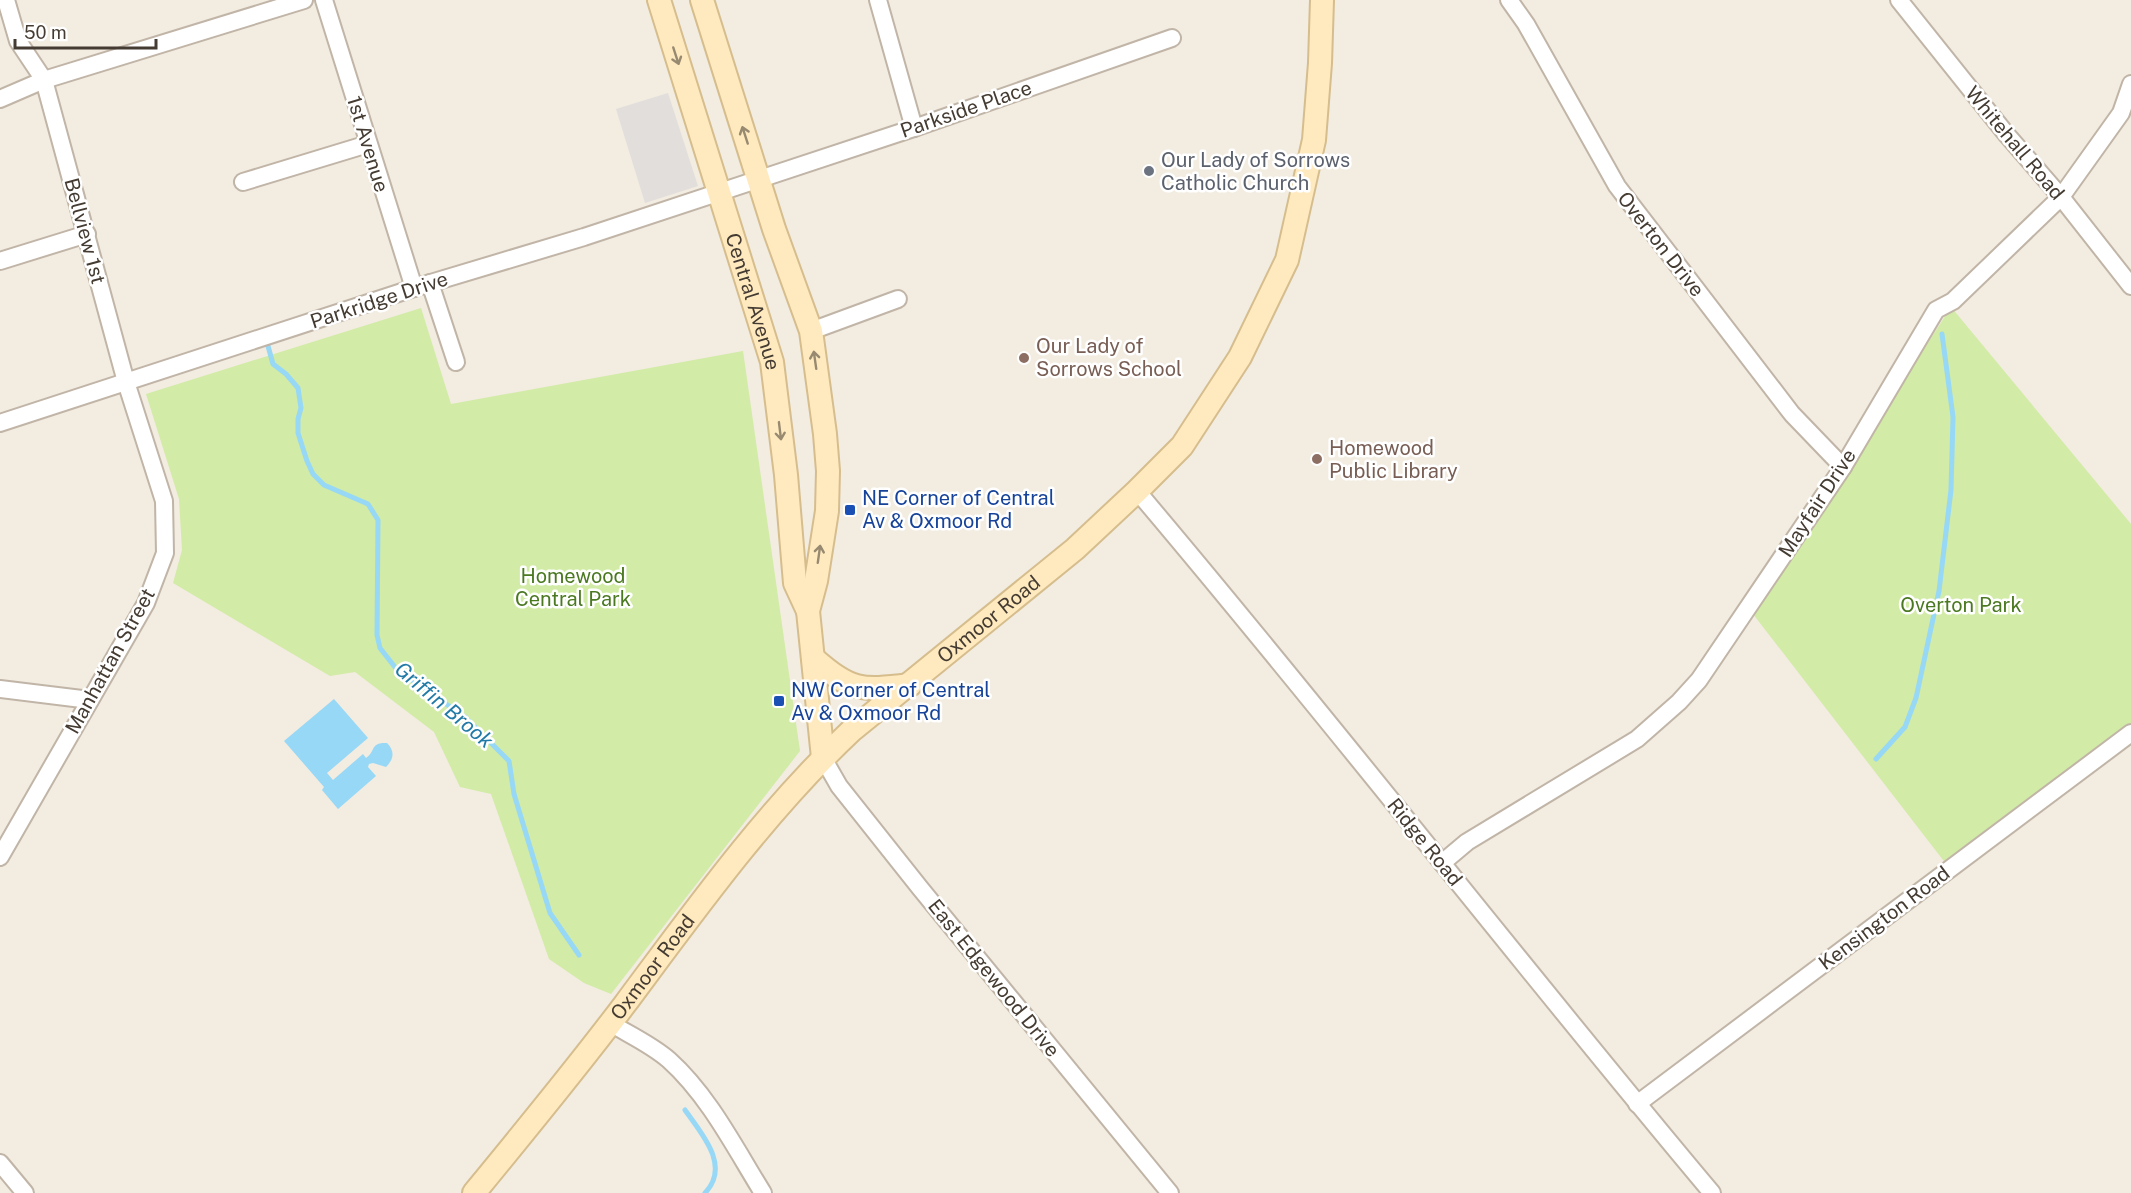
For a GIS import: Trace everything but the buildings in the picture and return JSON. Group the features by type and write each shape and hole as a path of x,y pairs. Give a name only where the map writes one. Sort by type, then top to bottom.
{"main road":[{"name":"Central Avenue","path":"658,0 772,362 786,475 795,583 808,611 823,758"},
{"name":"Central Avenue","path":"702,0 774,229 811,331 828,471 826,511 816,581 808,611"},
{"name":"Oxmoor Road","path":"474,1193 562,1086 725,872 823,758 851,731 911,685 1075,549 1137,492 1182,446 1240,357 1287,260 1314,140 1322,0"},
{"path":"813,658 836,678 852,686 868,689 911,685"}],"street":[{"path":"6,0 18,41 44,80"},
{"path":"0,99 44,80 304,0"},
{"name":"1st Avenue","path":"324,0 368,144 422,285 456,362"},
{"path":"878,0 914,128"},
{"name":"Overton Drive","path":"1509,0 1526,24 1617,186 1792,414 1843,467"},
{"name":"Whitehall Road","path":"1899,0 2131,286"},
{"name":"Parkside Place","path":"759,178 914,128 1172,38"},
{"name":"Bellview 1st","path":"44,80 126,382"},
{"name":"Mayfair Drive","path":"1442,863 1467,842 1637,739 1679,702 1699,680 1843,467 1936,310 1953,300 2061,197 2121,113 2131,84"},
{"path":"243,182 368,144"},
{"name":"Parkridge Drive","path":"0,423 422,285 584,237 759,178"},
{"path":"0,261 87,234"},
{"path":"811,331 898,299"},
{"name":"Manhattan Street","path":"0,857 146,603 165,553 164,501 126,382"},
{"name":"Ridge Road","path":"1137,492 1249,624 1637,1104 1712,1193"},
{"path":"0,689 90,700"},
{"name":"Kensington Road","path":"1637,1104 2131,734"},
{"name":"East Edgewood Drive","path":"823,758 839,786 920,888 1170,1193"},
{"path":"610,1023 646,1043 670,1061 697,1092 763,1193"},
{"path":"0,1163 25,1193"}],"green space":[{"name":"Overton Park","path":"1951,307 2131,524 2131,733 1950,869 1753,614"},
{"name":"Homewood Central Park","path":"421,308 451,404 743,351 800,751 611,994 584,983 549,959 491,794 460,787 434,732 355,672 330,676 173,583 182,550 179,499 146,394"}],"shaded area":[{"path":"668,93 698,186 645,203 616,109"}],"water":[{"path":"334,699 368,738 327,773 333,780 363,754 366,758 378,744 387,743 392,755 386,767 369,764 368,767 376,776 338,809 322,790 324,787 284,741"}],"waterway":[{"path":"1876,759 1905,727 1916,698 1939,591 1951,490 1953,417 1942,334"},
{"name":"Griffin Brook","path":"268,346 273,364 298,388 301,408 298,433 313,474 324,485 368,504 378,520 377,635 380,648 398,671 465,717 509,761 514,794 550,913 579,955"},
{"name":"Griffin Brook","path":"685,1110 706,1140 715,1161 712,1183 705,1193"}],"place":[{"name":"Our Lady of Sorrows Catholic Church","path":"1149,171"},
{"name":"Our Lady of Sorrows School","path":"1024,358"},
{"name":"Homewood Public Library","path":"1317,459"},
{"name":"NE Corner of Central Av & Oxmoor Rd","path":"850,510"},
{"name":"NW Corner of Central Av & Oxmoor Rd","path":"779,701"}]}
